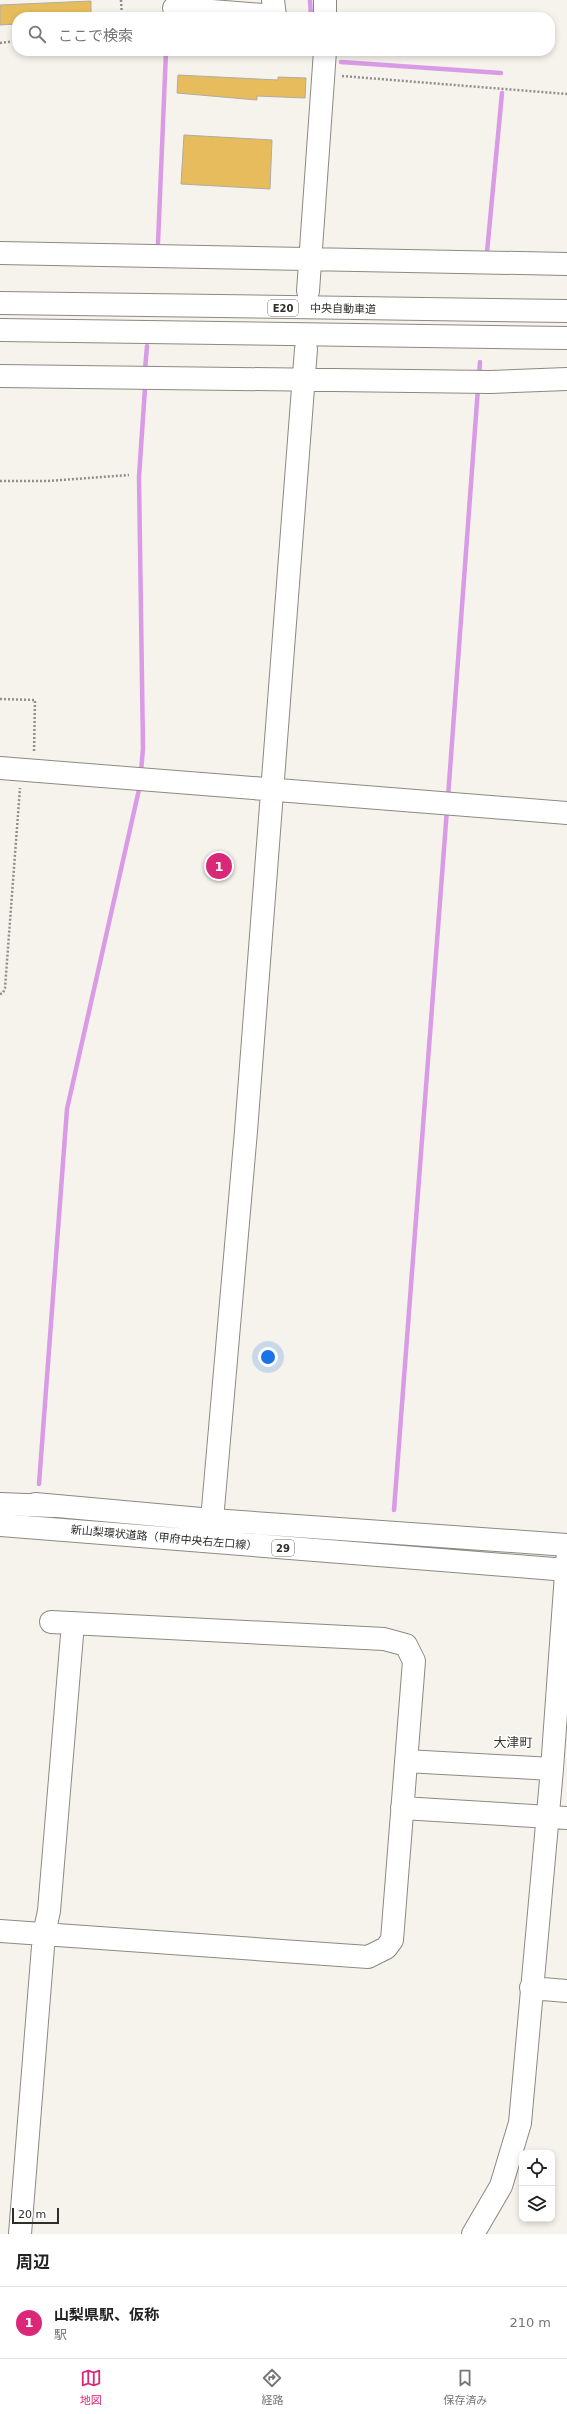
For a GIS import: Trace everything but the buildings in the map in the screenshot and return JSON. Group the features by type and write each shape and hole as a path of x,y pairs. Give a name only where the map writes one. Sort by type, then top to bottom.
{"main road":[{"path":"274,0 275,12"},
{"path":"325,0 325,12"},
{"path":"186,6 239,12"},
{"path":"308,291 325,75 325,56"},
{"path":"0,253 567,264"},
{"name":"中央自動車道","path":"0,303 567,311"},
{"path":"0,330 567,338"},
{"path":"212,1520 246,1132 271,789 306,349"},
{"path":"0,376 303,378 490,382 567,379"},
{"path":"0,768 567,813"},
{"path":"0,1500 52,1506"},
{"path":"0,1504 52,1506"},
{"name":"新山梨環状道路（甲府中央右左口線）","path":"52,1506 212,1520 567,1545"},
{"name":"新山梨環状道路（甲府中央右左口線）","path":"0,1525 567,1567"},
{"path":"473,2234 501,2186 520,2122 531,1988 557,1817 552,1769 567,1567"},
{"path":"0,1931 368,1957 386,1948 392,1940 414,1661 406,1645 384,1639 51,1622"},
{"path":"20,2234 44,1934 49,1911 73,1623"},
{"path":"406,1761 552,1769"},
{"path":"402,1808 557,1817"},
{"path":"531,1988 567,1991"}],"path":[{"path":"121,0 122,12"},
{"path":"0,43 12,42"},
{"path":"325,75 567,94"},
{"path":"0,481 48,481 129,475"},
{"path":"0,698 36,700 5,988 3,993 0,994"}],"waterway":[{"path":"310,0 311,12"},
{"path":"158,243 166,56"},
{"path":"341,62 501,73"},
{"path":"487,252 502,93"},
{"path":"145,370 147,346"},
{"path":"479,376 480,362"},
{"path":"141,772 143,748 139,477 145,388"},
{"path":"448,797 478,388"},
{"path":"39,1484 67,1109 140,785"},
{"path":"394,1510 447,809"}],"tunnel":[{"path":"306,349 308,291"}],"place":[{"name":"山梨県駅、仮称","path":"219,866"}],"district":[{"name":"大津町","path":"513,1742"}]}
